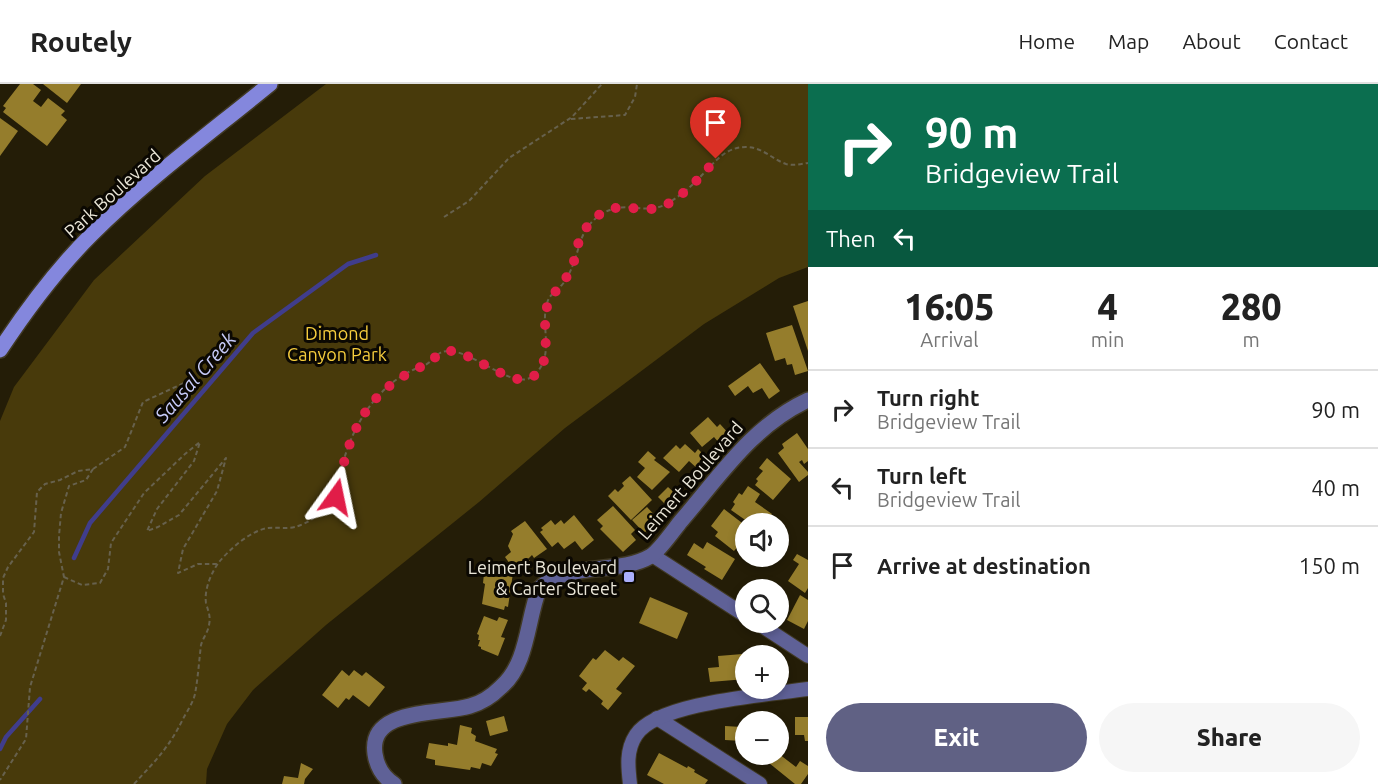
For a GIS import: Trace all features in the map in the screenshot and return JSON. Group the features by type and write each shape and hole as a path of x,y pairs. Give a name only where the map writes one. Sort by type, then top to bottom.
{"main road":[{"name":"Park Boulevard","path":"0,350 48,283 91,234 147,184 270,84"}],"street":[{"name":"Leimert Boulevard","path":"394,784 388,781 377,766 375,750 377,735 388,722 406,716 471,706 503,686 513,673 539,589 549,580 565,574 629,563 652,555 732,459 759,431 808,400"},
{"path":"652,555 735,609"},
{"path":"773,633 808,656"},
{"path":"630,784 627,758 636,735 657,717 694,706 808,689"},
{"path":"657,717 760,784"}],"path":[{"path":"444,217 469,201 509,158 569,119 602,84"},
{"path":"569,119 625,115 635,97 637,84"},
{"path":"134,784 170,744 194,698 202,642 209,625 210,612 206,602 208,582 217,564 232,548 253,533 267,528 295,526 326,509 336,497 352,436 366,409 397,380 427,364 439,353 450,350 496,372 525,380 532,378 546,357 546,313 550,297 561,286 572,267 584,231 603,213 616,207 652,208 664,205 684,191 727,151 745,147 759,149 786,164 808,163"},
{"path":"0,780 26,739 30,687 64,577 59,552 61,513 69,486 86,480 93,469 125,447 143,402 184,383"},
{"path":"64,577 82,585 100,583 108,569 111,543 144,494 184,454 200,442 194,461 157,509 147,531 179,514 226,458 217,491 183,549 178,573 198,564 217,564"},
{"path":"0,636 6,620 3,578 8,567 34,532 34,505 37,492 45,484 78,471 93,469"}],"green space":[{"name":"Dimond Canyon Park","path":"326,84 808,84 808,267 779,278 704,324 565,428 479,502 326,625 253,690 227,724 207,769 206,784 0,784 0,421 14,387 94,280 205,176"}],"building":[{"path":"20,84 33,84 41,90 33,101 41,107 48,98 65,111 61,115 67,120 47,146 3,112 6,108 3,106"},
{"path":"43,84 81,84 67,103"},
{"path":"0,118 18,131 0,156"},
{"path":"808,301 808,351 793,306"},
{"path":"792,325 808,371 795,375 792,364 787,365 785,358 775,361 766,333"},
{"path":"760,363 780,391 769,399 762,388 753,393 748,386 735,396 728,386"},
{"path":"708,417 717,427 720,424 730,435 720,444 714,437 702,447 690,433"},
{"path":"797,433 808,449 808,461 804,464 802,460 799,462 808,475 799,482 778,453 784,448 782,444"},
{"path":"685,444 695,453 698,449 709,460 699,470 689,461 679,472 663,458 676,445 680,449"},
{"path":"648,451 656,458 654,460 670,472 652,490 637,477 645,468 638,462"},
{"path":"767,458 791,479 773,500 755,485 758,481 756,479 763,471 759,468"},
{"path":"630,476 652,500 631,520 608,496 615,489 618,492 624,486 622,483"},
{"path":"748,486 760,494 755,502 771,513 735,513 731,510 735,504 733,502 739,493 742,495"},
{"path":"668,487 679,497 669,508 658,497"},
{"path":"613,506 635,530 631,534 636,540 623,552 600,529 603,526 597,520"},
{"path":"647,507 659,520 644,533 632,520"},
{"path":"724,509 735,518 734,551 715,536 718,532 711,526"},
{"path":"574,515 594,540 582,550 575,541 564,549 558,542 552,547 540,532 543,530 541,528 551,520 555,525 561,520 564,524"},
{"path":"525,521 547,549 534,558 532,555 528,559 530,561 525,565 523,562 515,571 505,557 511,552 508,546 513,534 511,531"},
{"path":"707,542 735,559 722,580 687,555 694,543 703,549"},
{"path":"797,554 808,560 808,588 805,593 789,582 799,564 793,560"},
{"path":"482,562 501,567 500,571 513,573 508,607 505,606 504,610 482,604 485,584 483,583 484,574 480,573"},
{"path":"800,595 808,600 808,621 804,629 789,621 789,616"},
{"path":"650,597 688,613 677,639 639,623"},
{"path":"484,616 497,621 499,617 508,620 501,637 505,638 498,656 478,646 480,640 477,634"},
{"path":"605,650 619,661 623,657 635,666 616,689 622,693 608,710 601,704 603,701 589,689 586,692 582,689 587,683 579,676 593,658 596,660"},
{"path":"735,655 735,680 710,682 708,668 719,667 718,656"},
{"path":"342,670 349,676 354,670 362,676 366,672 385,687 369,707 353,695 349,700 346,698 338,708 322,695"},
{"path":"504,716 508,731 490,736 486,721"},
{"path":"795,717 808,717 808,741 805,741 804,735 795,735"},
{"path":"460,725 472,728 471,733 476,736 475,741 497,749 495,753 498,754 491,766 482,763 480,769 471,767 470,770 435,765 435,760 426,758 429,743 457,745"},
{"path":"725,726 735,727 735,741 725,740"},
{"path":"659,753 687,768 688,766 708,780 705,784 664,784 647,775"},
{"path":"800,761 808,766 808,774 801,784 795,784 771,765 789,765 789,762 796,767"},
{"path":"301,763 313,769 304,784 282,784 284,776 298,778"}],"waterway":[{"name":"Sausal Creek","path":"74,558 90,523 253,333 348,264 376,255"},
{"name":"Sausal Creek","path":"0,749 6,737 40,699"}],"place":[{"name":"Leimert Boulevard & Carter Street","path":"629,577"}],"route":[{"path":"336,497 352,436 366,409 397,380 427,364 439,353 450,350 496,372 525,380 532,378 546,357 546,313 550,297 561,286 572,267 584,231 603,213 616,207 652,208 664,205 684,191 716,159"}]}
